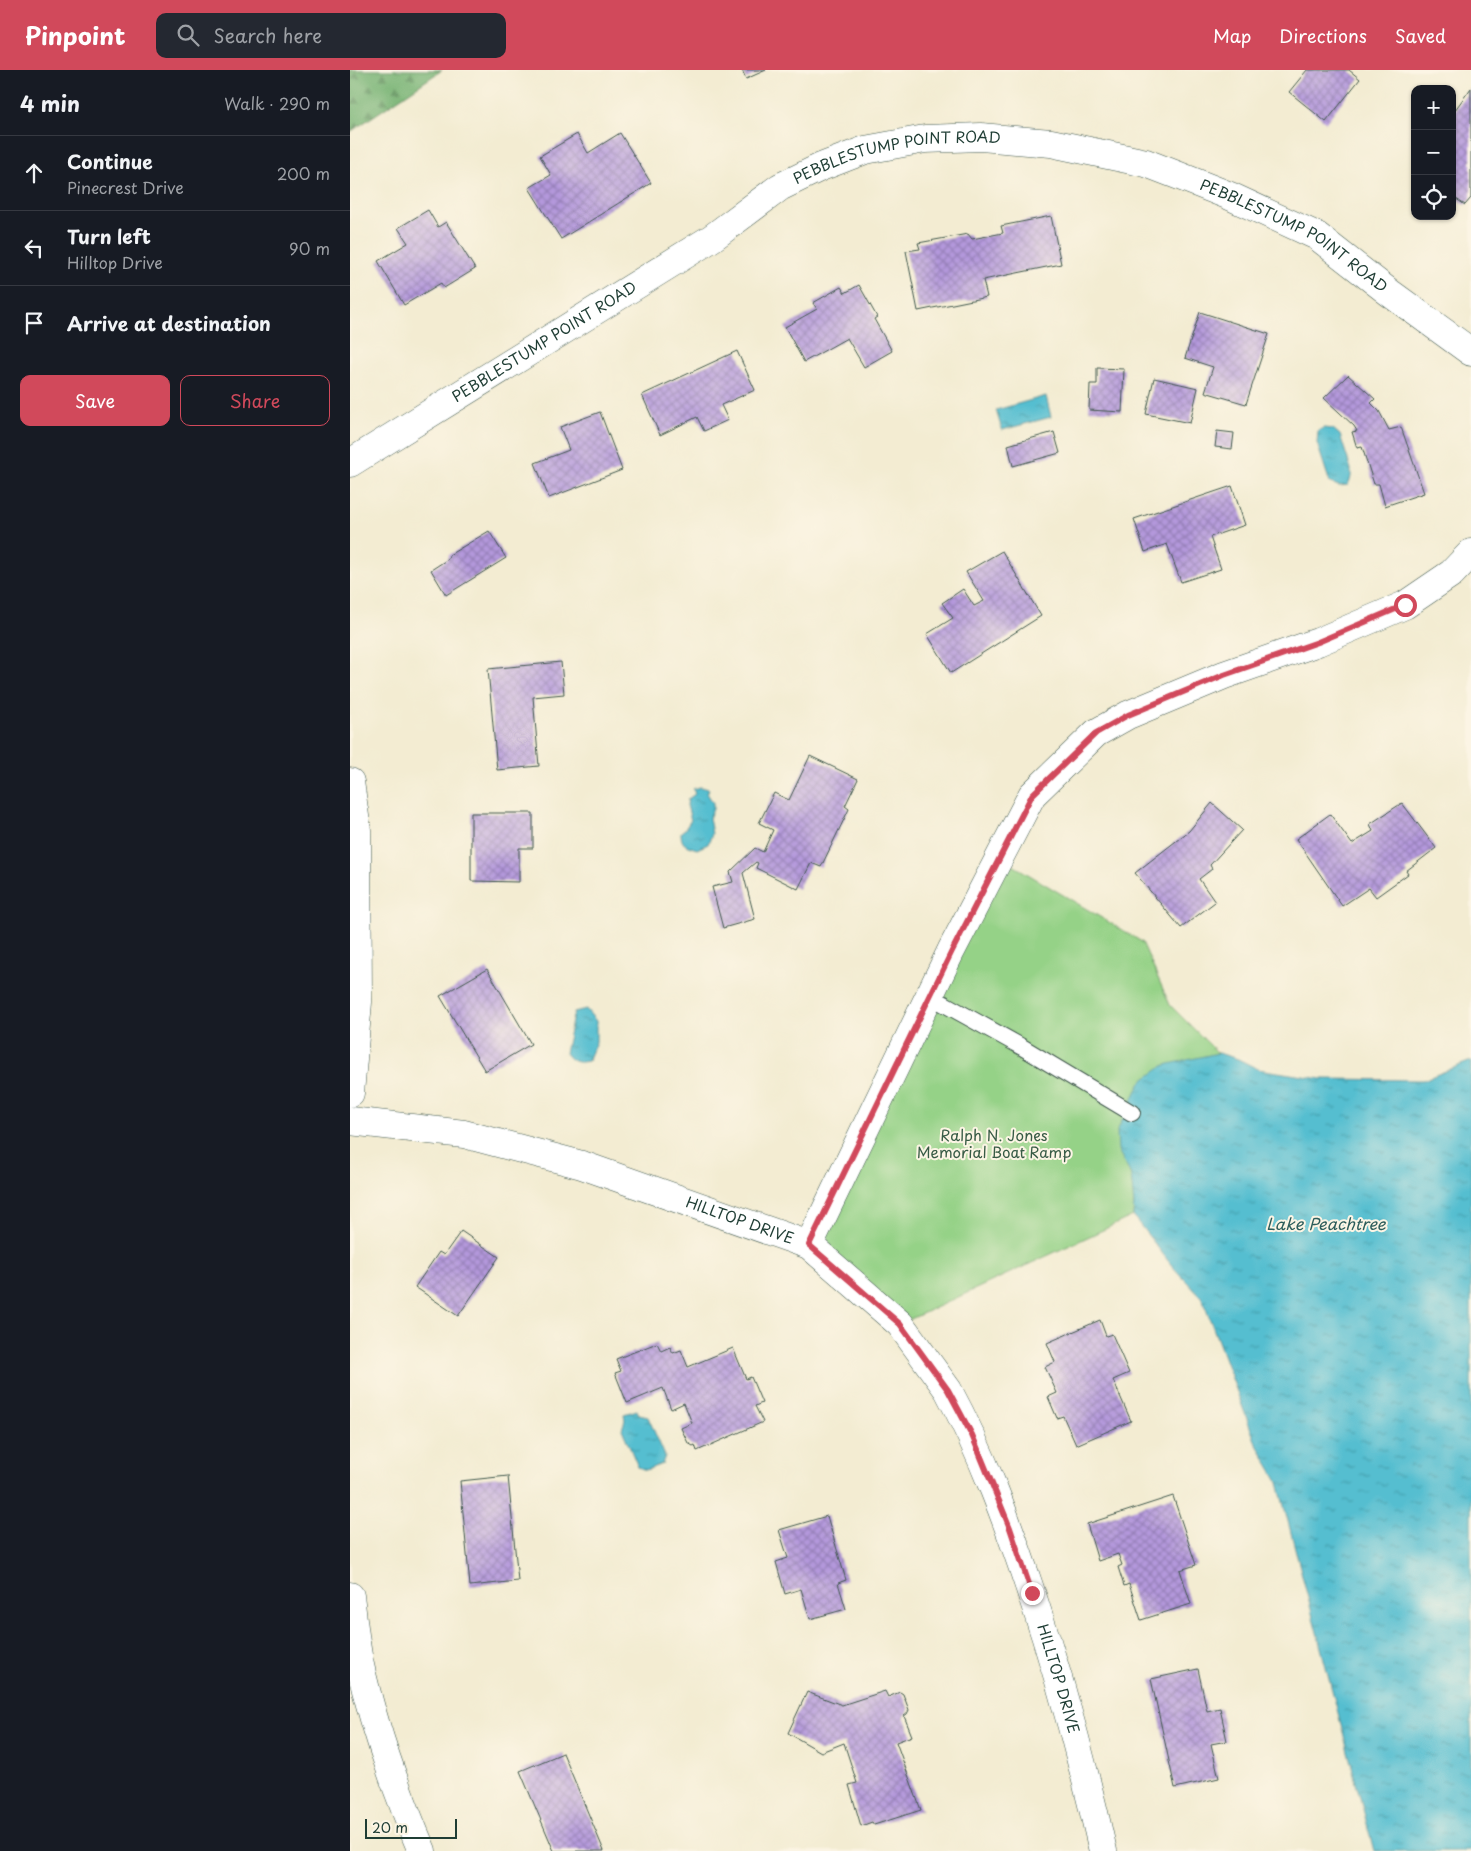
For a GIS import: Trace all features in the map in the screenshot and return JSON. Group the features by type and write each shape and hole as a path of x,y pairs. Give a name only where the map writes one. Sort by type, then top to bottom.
{"street":[{"name":"PEBBLESTUMP POINT ROAD","path":"350,462 712,238 780,188 822,167 865,150 925,139 981,137 1051,143 1146,163 1230,196 1317,236 1390,293 1471,352"},
{"path":"809,1245 930,996 1032,795 1096,733 1128,715 1224,675 1318,642 1405,605 1452,573 1471,553"},
{"path":"350,782 357,830 358,1002 350,1094"},
{"name":"HILLTOP DRIVE","path":"350,1121 464,1134 582,1165 809,1245 900,1324 948,1390 972,1435 1010,1528 1048,1642 1084,1765 1103,1851"},
{"path":"350,1596 359,1659 358,1689 422,1851"}],"lane":[{"path":"930,996 1022,1047 1132,1113"}],"green space":[{"path":"350,70 442,70 350,132"},
{"name":"Ralph N. Jones Memorial Boat Ramp","path":"1001,858 1142,942 1170,1005 1218,1053 1200,1058 1127,1165 1133,1190 1133,1216 900,1324 809,1245"}],"water":[{"path":"1046,396 1051,417 1002,430 996,410"},
{"path":"1323,428 1333,429 1340,435 1351,469 1348,485 1339,486 1330,483 1317,443 1318,431"},
{"path":"700,787 709,789 707,793 713,803 713,809 709,818 712,834 708,844 697,849 684,844 681,832 691,820 687,805 688,799 695,794 693,789"},
{"path":"586,1009 596,1021 596,1042 588,1061 581,1062 570,1059 565,1053 574,1012"},
{"name":"Lake Peachtree","path":"1218,1053 1238,1059 1258,1069 1322,1079 1423,1080 1471,1061 1471,1851 1374,1851 1277,1479 1256,1443 1202,1298 1173,1267 1133,1216 1134,1204 1131,1175 1118,1150 1117,1131 1136,1092 1142,1081 1165,1065"},
{"path":"637,1410 639,1415 648,1417 665,1456 662,1464 646,1470 638,1467 622,1429 625,1420 624,1414"}],"building":[{"path":"742,70 766,70 746,79"},
{"path":"1307,70 1349,70 1360,79 1326,122 1289,92"},
{"path":"1471,88 1471,198 1465,205 1456,199 1456,109"},
{"path":"620,133 651,183 561,239 529,188 551,175 540,156 577,134 588,153"},
{"path":"428,210 438,227 446,222 475,269 444,288 441,283 404,305 378,261 408,243 398,228"},
{"path":"1051,216 1061,264 983,280 987,297 918,311 906,251 920,249 918,243 968,234 972,239 1003,233 1001,226"},
{"path":"859,285 877,317 874,319 892,351 864,367 847,338 804,362 785,327 817,309 813,303 841,287 845,293"},
{"path":"1200,312 1269,334 1246,404 1205,392 1213,367 1185,358"},
{"path":"737,351 755,390 721,405 728,420 704,431 697,417 660,435 642,395"},
{"path":"1097,368 1124,369 1122,412 1089,410 1090,384 1097,384"},
{"path":"1348,375 1375,399 1371,403 1379,411 1389,430 1401,427 1424,493 1385,506 1379,484 1374,484 1362,447 1357,448 1352,432 1357,431 1324,398"},
{"path":"1154,378 1198,388 1190,423 1146,414"},
{"path":"600,412 622,470 549,498 535,463 569,450 560,427"},
{"path":"1217,431 1234,433 1232,449 1215,447"},
{"path":"1054,432 1060,453 1013,466 1008,445"},
{"path":"1232,486 1245,525 1210,537 1221,569 1181,582 1167,544 1145,552 1134,519"},
{"path":"489,531 506,558 446,595 431,570 448,559 449,555"},
{"path":"1002,551 1041,616 951,673 927,634 953,618 942,603 963,589 974,606 984,601 966,572"},
{"path":"561,662 564,694 533,697 539,766 497,770 488,669"},
{"path":"810,756 858,779 845,806 849,809 821,867 811,863 798,889 756,868 758,863 756,862 743,873 755,919 723,928 712,887 733,882 730,872 755,848 763,852 773,830 759,823 774,793 789,800"},
{"path":"1212,803 1242,830 1210,865 1212,869 1199,879 1215,902 1181,928 1135,873 1189,831"},
{"path":"1402,803 1436,848 1406,871 1408,874 1376,897 1369,888 1342,906 1296,839 1330,814 1352,844 1373,831 1370,824"},
{"path":"471,813 533,813 533,848 519,848 519,882 471,881"},
{"path":"487,969 531,1044 485,1071 440,996"},
{"path":"461,1231 499,1257 458,1316 415,1287 439,1252 444,1255"},
{"path":"1100,1320 1106,1336 1112,1334 1129,1373 1113,1380 1131,1421 1076,1445 1063,1416 1057,1418 1048,1397 1057,1393 1045,1367 1055,1362 1047,1343"},
{"path":"657,1343 661,1351 670,1347 673,1353 681,1350 688,1367 733,1348 746,1379 751,1377 762,1403 755,1406 763,1422 697,1451 695,1445 693,1446 688,1443 681,1428 692,1423 684,1403 671,1409 663,1388 627,1403 615,1373 621,1371 616,1359"},
{"path":"508,1476 518,1581 470,1586 460,1481"},
{"path":"1173,1496 1196,1565 1180,1570 1191,1604 1141,1620 1129,1584 1124,1586 1118,1567 1122,1565 1118,1554 1098,1561 1087,1524"},
{"path":"827,1516 846,1580 838,1583 846,1609 810,1619 801,1589 785,1594 776,1562 788,1558 779,1530"},
{"path":"1198,1669 1207,1711 1220,1708 1227,1741 1211,1744 1219,1778 1175,1788 1151,1679"},
{"path":"885,1691 888,1697 900,1692 903,1694 909,1710 904,1716 912,1736 896,1742 921,1810 874,1825 872,1822 861,1826 849,1785 857,1783 844,1743 821,1752 788,1733 807,1692 842,1705"},
{"path":"563,1753 604,1851 554,1851 520,1771"}],"route":[{"path":"1032,1593 1010,1528 972,1435 948,1390 900,1324 809,1245 952,951 1032,795 1096,733 1128,715 1224,675 1318,642 1405,605"}]}
